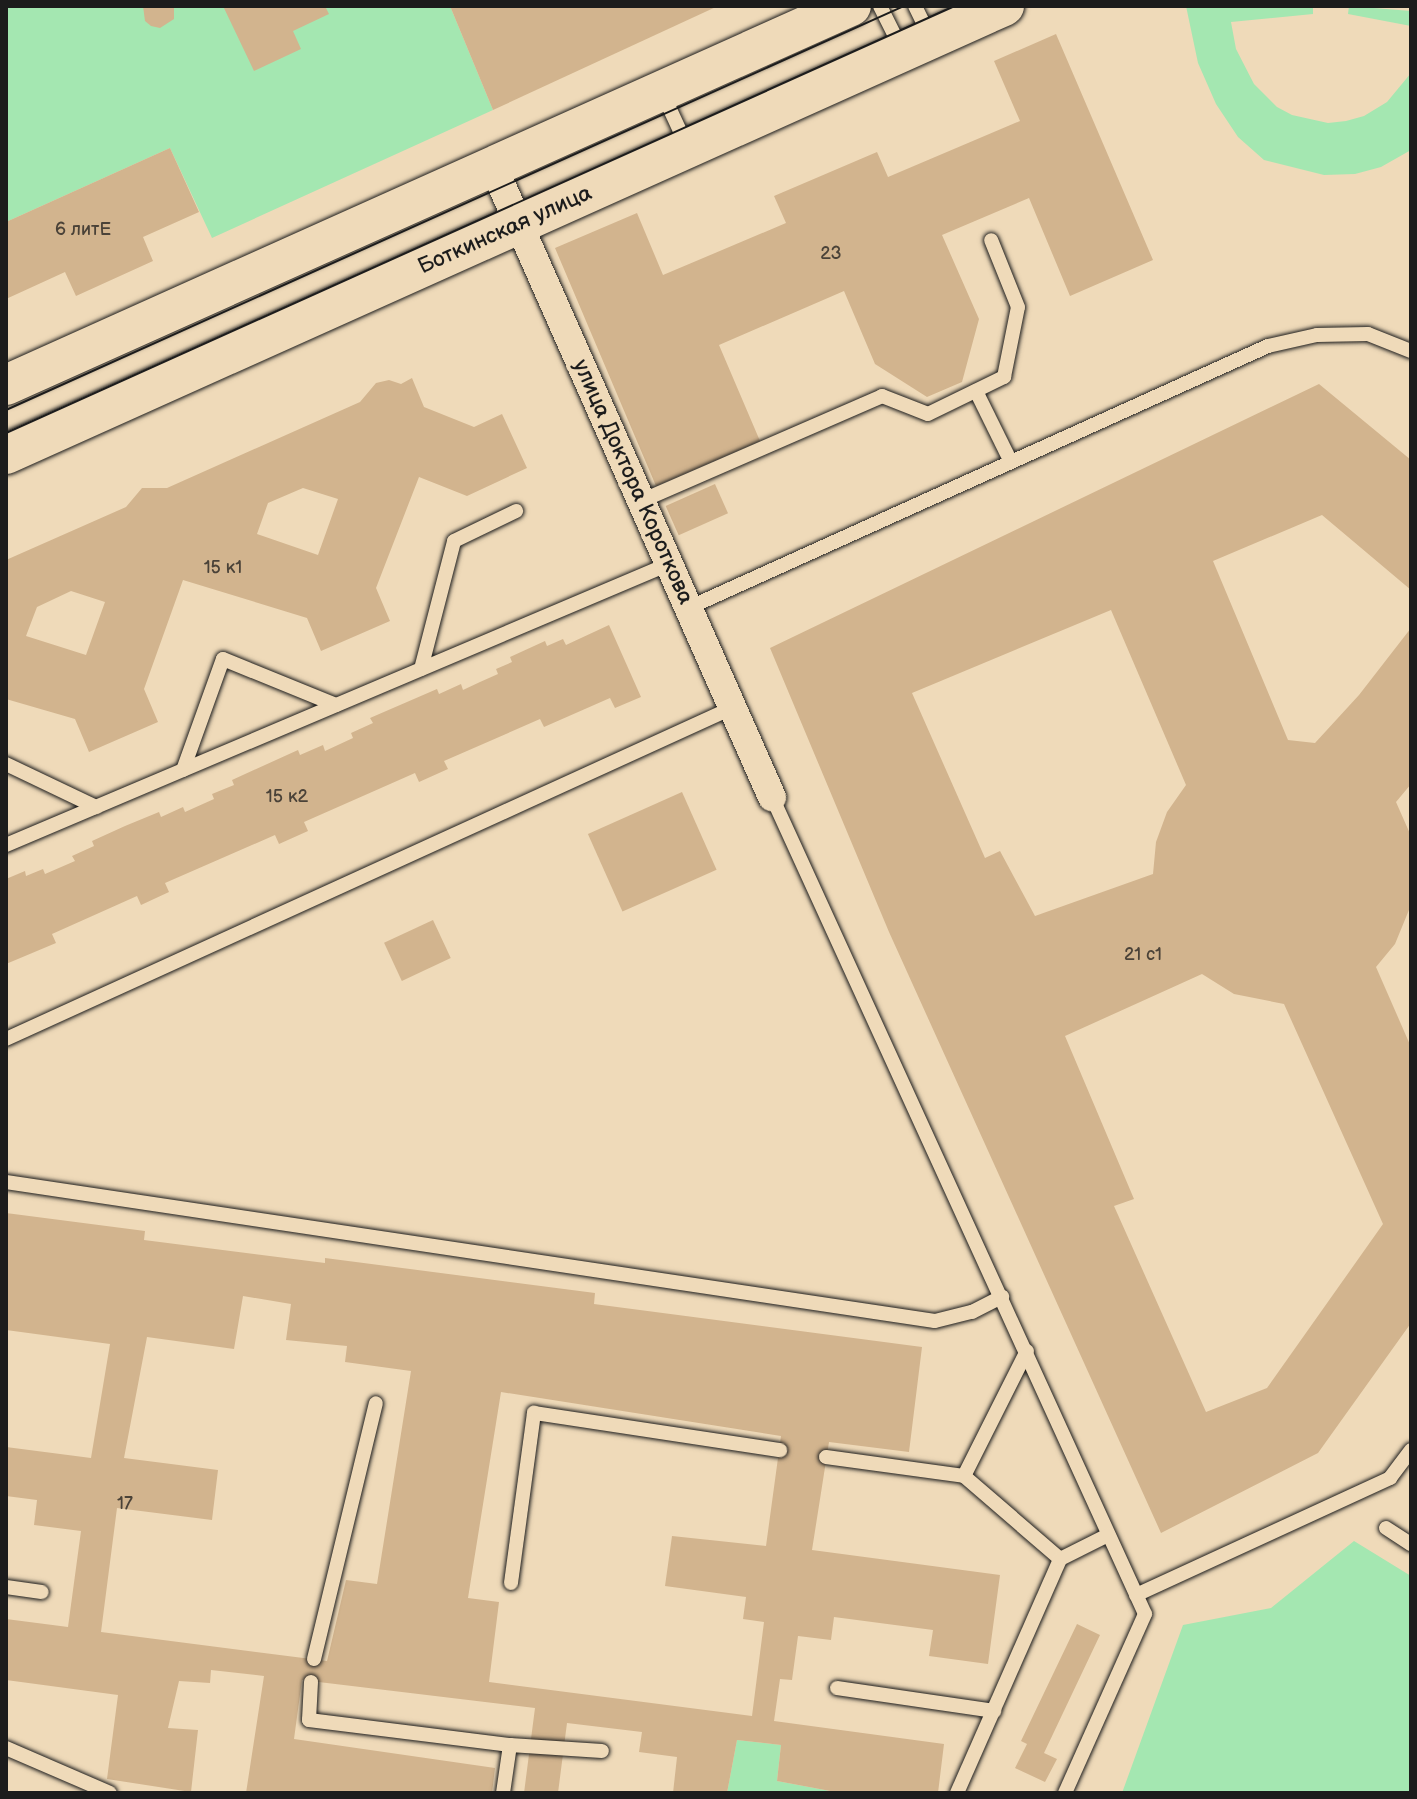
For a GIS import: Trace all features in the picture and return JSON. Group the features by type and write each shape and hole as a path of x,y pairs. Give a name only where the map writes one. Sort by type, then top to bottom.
{"main road":[{"path":"6,385 851,6"},
{"name":"Боткинская улица","path":"6,454 688,148 916,32 1004,6"}],"street":[{"name":"улица Доктора Короткова","path":"494,168 772,797"}],"lane":[{"path":"880,6 916,32"},
{"path":"662,92 688,148"},
{"path":"641,501 882,396 928,414 1004,377 1018,307 991,240"},
{"path":"688,608 1268,346 1317,335 1368,334 1411,351"},
{"path":"976,391 1011,462"},
{"path":"421,669 454,541 516,511"},
{"path":"6,845 669,564"},
{"path":"183,770 218,664 223,659 336,705"},
{"path":"6,1039 732,708"},
{"path":"6,764 96,807"},
{"path":"772,797 1145,1614 1065,1793"},
{"path":"6,1182 935,1321 972,1312 1002,1297"},
{"path":"964,1476 1027,1351"},
{"path":"314,1659 376,1403"},
{"path":"511,1583 534,1413 780,1450"},
{"path":"1136,1595 1390,1478 1411,1450"},
{"path":"826,1457 964,1476 1060,1559"},
{"path":"1386,1528 1411,1544"},
{"path":"957,1793 1060,1559 1108,1535"},
{"path":"6,1587 42,1592"},
{"path":"311,1682 309,1720 510,1745 602,1751"},
{"path":"837,1688 994,1711"},
{"path":"503,1793 510,1745"},
{"path":"6,1748 110,1793"}],"green space":[{"path":"6,6 450,6 493,110 212,238 170,148 6,222"},
{"path":"1186,6 1313,6 1313,14 1231,22 1236,49 1254,84 1277,107 1292,115 1328,123 1364,116 1387,102 1411,73 1411,150 1381,167 1355,174 1324,175 1264,160 1238,137 1216,104 1198,63"},
{"path":"1349,6 1411,11 1411,26 1348,14"},
{"path":"1354,1541 1411,1576 1410,1793 1122,1793 1183,1625 1271,1608"},
{"path":"737,1740 781,1745 777,1781 841,1793 727,1793"}],"building":[{"path":"143,6 174,6 174,19 160,28 151,26 145,21"},
{"path":"223,6 325,6 329,14 293,31 301,49 254,71"},
{"path":"450,6 718,6 493,110"},
{"path":"1056,34 1153,260 1070,296 1029,198 942,235 979,319 962,382 927,397 875,364 844,291 719,345 760,441 656,486 555,248 637,213 663,275 786,223 774,196 877,152 888,177 1020,121 994,61"},
{"path":"170,148 199,212 143,237 153,261 76,296 65,272 6,299 6,222"},
{"path":"412,378 424,407 474,427 502,414 527,468 467,496 419,477 376,588 390,621 321,651 307,618 183,580 144,689 158,722 89,752 75,719 6,699 6,560 126,507 142,488 167,488 360,402 376,383 389,380 401,384","holes":["303,488 338,499 318,555 257,534 268,503","71,591 105,602 86,655 26,636 37,607"]},
{"path":"1319,384 1411,460 1411,590 1322,515 1213,561 1288,740 1315,743 1359,695 1411,628 1411,784 1396,802 1411,836 1411,905 1395,944 1376,967 1411,1047 1411,1323 1318,1453 1161,1533 889,932 770,648","holes":["1111,610 1186,785 1167,812 1156,842 1153,874 1035,916 1000,851 985,858 912,693","1202,974 1234,994 1284,1004 1383,1224 1267,1388 1206,1412 1114,1206 1134,1199 1065,1036"]},
{"path":"715,484 728,513 679,535 666,506"},
{"path":"609,625 641,697 615,708 610,698 544,727 540,719 444,761 448,769 419,782 415,773 304,822 308,831 279,844 275,835 165,883 169,892 141,905 137,896 52,934 56,943 6,964 6,879 25,871 26,876 43,869 45,874 75,861 72,856 94,846 92,841 125,826 159,812 161,817 183,807 185,812 214,799 212,794 234,785 232,780 298,750 300,755 323,745 325,751 353,738 351,733 373,723 370,718 437,689 439,694 461,684 463,690 498,674 496,669 512,662 510,657 545,641 547,646 563,639 566,645"},
{"path":"682,792 717,870 622,912 588,834"},
{"path":"433,920 451,958 402,981 384,943"},
{"path":"6,1213 145,1231 144,1240 325,1263 325,1258 595,1293 594,1304 922,1347 909,1452 829,1442 812,1550 1000,1575 988,1664 929,1656 933,1630 834,1617 831,1640 798,1636 792,1680 780,1679 774,1721 944,1744 938,1793 841,1793 777,1781 781,1745 737,1740 727,1793 673,1793 677,1757 639,1752 642,1732 567,1723 558,1793 524,1793 535,1708 302,1680 294,1739 495,1768 492,1793 246,1793 264,1676 211,1670 210,1683 179,1681 168,1728 198,1730 191,1792 107,1779 118,1695 6,1680 6,1619 68,1627 81,1531 34,1525 37,1500 6,1496 6,1447 91,1458 110,1344 6,1330","holes":["243,1296 291,1304 286,1340 347,1346 345,1362 411,1371 377,1584 346,1580 327,1661 101,1632 117,1508 212,1520 218,1470 124,1458 147,1337 234,1349","501,1392 781,1436 766,1546 672,1536 665,1586 746,1597 743,1619 764,1622 752,1716 489,1682 499,1602 468,1598"]},
{"path":"1077,1624 1100,1635 1044,1753 1057,1759 1045,1782 1015,1768 1027,1744 1021,1741"}],"tram line":[{"path":"6,410 904,6"},
{"path":"6,433 955,6"}]}
